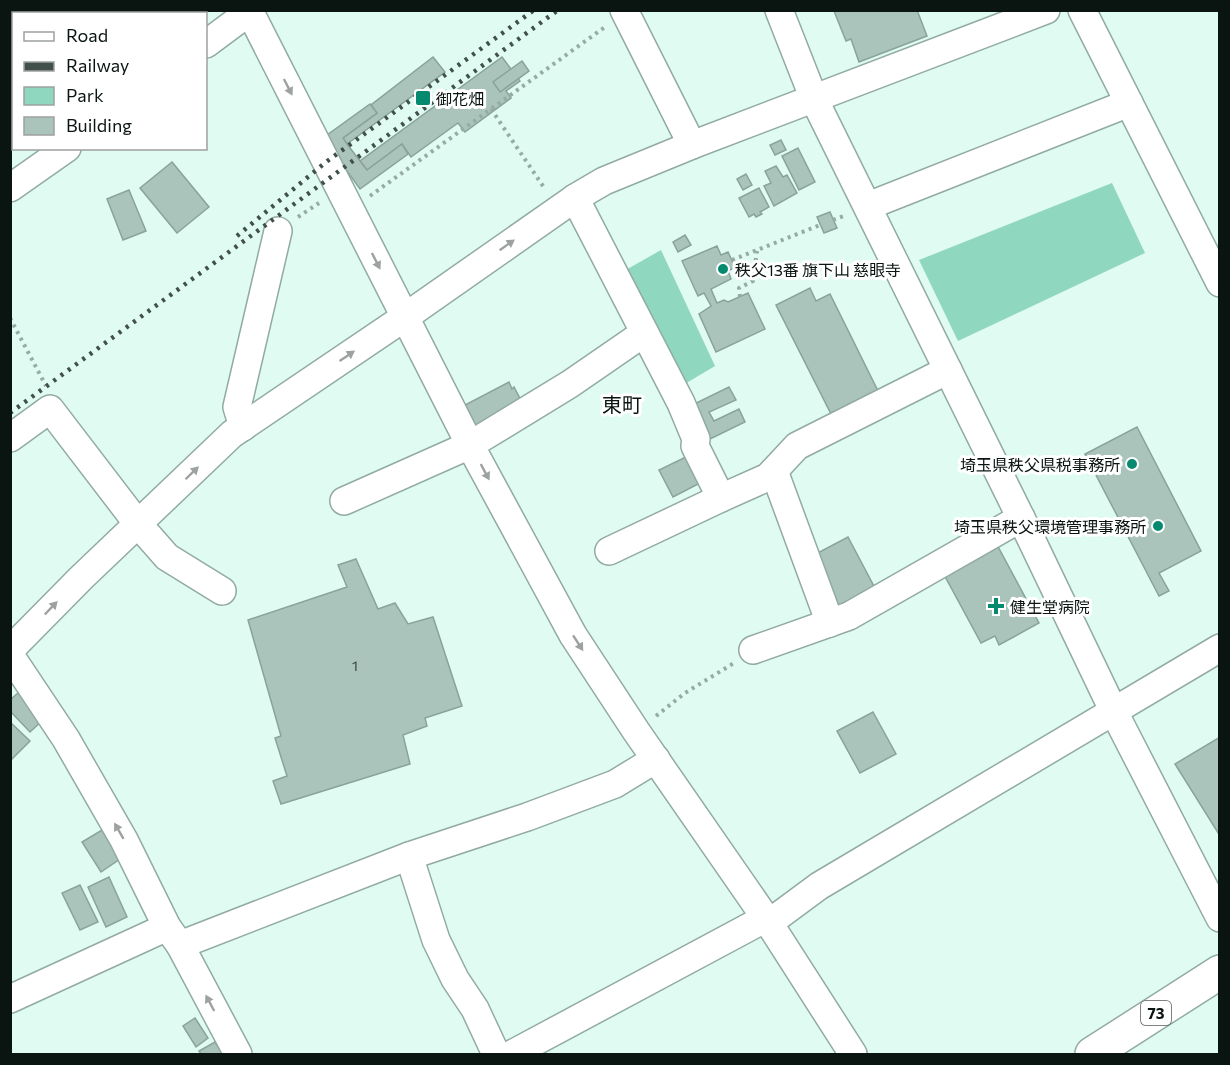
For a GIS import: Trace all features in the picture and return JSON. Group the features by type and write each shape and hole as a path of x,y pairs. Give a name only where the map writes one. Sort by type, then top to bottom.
{"main road":[{"name":"73","path":"1092,1054 1220,972"}],"street":[{"path":"779,10 856,211 948,370 1022,518 1114,712 1220,918"},
{"path":"10,650 232,434 405,317 567,203 604,181 692,145 1046,10"},
{"path":"1082,10 1129,103 1210,240 1220,283"},
{"path":"625,12 692,145"},
{"path":"207,43 258,17 345,200 470,445 573,635 636,731 767,920 853,1054"},
{"path":"856,211 1129,103"},
{"path":"10,188 56,151"},
{"path":"567,203 644,333 681,403 696,439 695,446 721,498"},
{"path":"243,426 237,407 278,231"},
{"path":"344,501 470,445 570,384 644,333"},
{"path":"609,551 768,477 797,446 948,370"},
{"path":"10,438 50,409 138,524 167,557 222,591"},
{"path":"774,471 830,623"},
{"path":"753,650 849,616 1022,518"},
{"path":"512,1054 767,920 819,886 1220,648"},
{"path":"10,655 66,739 118,830 238,1054"},
{"path":"10,999 173,936 527,817 615,784 656,759"},
{"path":"409,855 436,940 455,979 475,1009 496,1054"}],"path":[{"path":"278,231 345,200 491,110 625,12"},
{"path":"491,110 567,203"},
{"path":"833,220 856,211"},
{"path":"732,260 820,225"},
{"path":"740,297 739,288 753,281 758,250"},
{"path":"10,318 51,396 50,409"},
{"path":"636,731 685,693 753,650"}],"green space":[{"path":"1112,183 1145,253 958,341 919,260"},
{"path":"661,250 715,366 683,385 624,271"}],"building":[{"path":"917,10 927,36 859,62 851,39 846,41 834,11"},
{"path":"433,57 445,72 347,144 343,138 377,113 371,105"},
{"path":"502,57 520,81 506,91 511,98 465,132 458,123 411,157 402,144 367,170 360,161"},
{"path":"522,61 529,71 500,92 493,82"},
{"path":"370,104 377,113 343,138 347,144 367,170 402,144 408,154 360,189 323,138"},
{"path":"781,140 786,150 775,155 770,145"},
{"path":"798,148 815,182 799,190 782,156"},
{"path":"172,162 209,207 177,233 140,188"},
{"path":"776,166 783,177 787,175 797,193 774,206 764,186 771,183 765,171"},
{"path":"746,174 752,185 743,190 737,179"},
{"path":"759,188 769,207 756,217 754,214 749,217 739,198"},
{"path":"129,190 146,231 123,240 107,199"},
{"path":"830,212 837,228 824,233 817,217"},
{"path":"685,235 691,245 678,252 673,242"},
{"path":"717,246 721,255 728,252 735,267 728,271 731,279 711,289 717,303 724,300 728,302 748,293 765,329 716,352 699,314 711,306 704,293 698,296 682,261"},
{"path":"810,288 816,301 830,294 878,391 831,414 776,305"},
{"path":"509,382 525,408 480,434 465,405"},
{"path":"729,387 736,400 709,412 714,421 739,409 745,422 706,441 690,406"},
{"path":"1137,427 1201,551 1159,573 1169,591 1159,596 1085,454"},
{"path":"692,454 706,480 673,497 659,470"},
{"path":"848,537 877,592 839,612 810,557"},
{"path":"995,541 1039,623 999,645 995,636 981,643 941,569"},
{"path":"356,559 378,609 395,603 408,624 433,617 462,706 425,718 427,726 403,735 410,764 281,804 273,781 287,776 275,738 281,736 248,620 347,587 338,565"},
{"path":"18,693 30,705 47,716 30,732 10,711 10,700"},
{"path":"873,712 896,754 860,773 837,731"},
{"path":"10,722 30,741 10,761"},
{"path":"1220,737 1220,836 1175,764"},
{"path":"102,830 120,859 101,872 82,842"},
{"path":"109,877 127,917 106,927 88,887"},
{"path":"80,885 98,922 80,930 62,893"},
{"path":"195,1018 208,1038 196,1047 183,1026"},
{"path":"215,1042 223,1054 201,1054 199,1051"}],"railway":[{"path":"237,236 326,162 534,10"},
{"path":"10,413 558,10"}],"place":[{"name":"御花畑","path":"423,98"},
{"name":"秩父13番 旗下山 慈眼寺","path":"723,269"},
{"name":"埼玉県秩父県税事務所","path":"1132,464"},
{"name":"埼玉県秩父環境管理事務所","path":"1158,526"},
{"name":"健生堂病院","path":"996,606"}],"district":[{"name":"東町","path":"622,404"}]}
